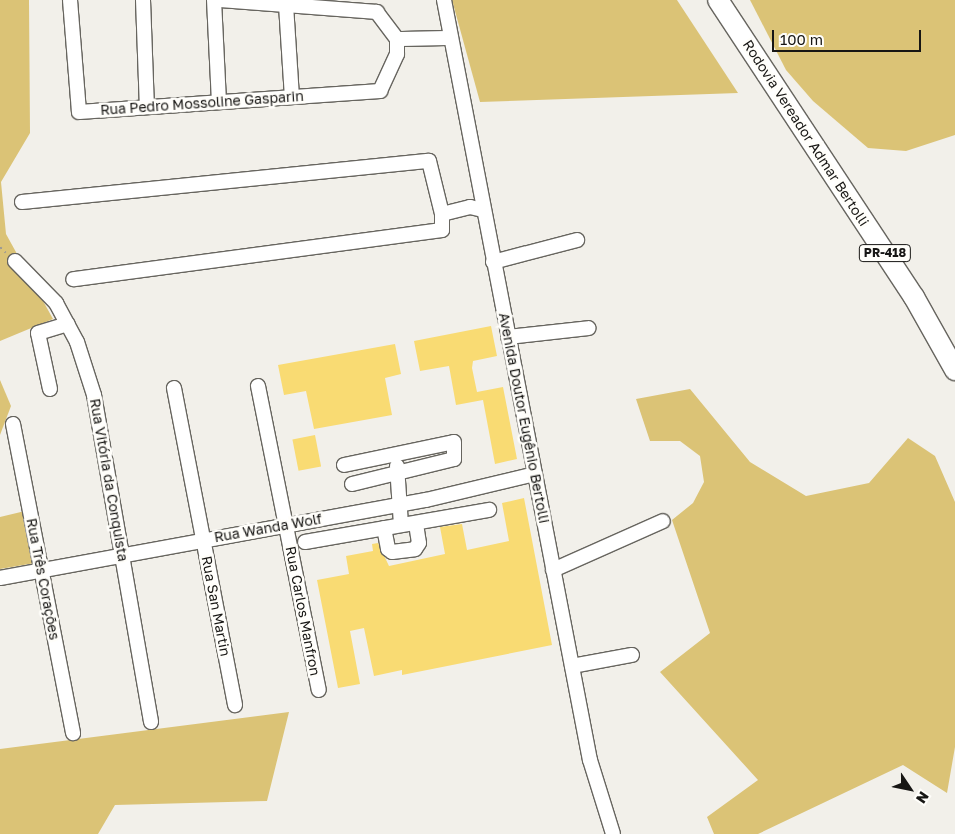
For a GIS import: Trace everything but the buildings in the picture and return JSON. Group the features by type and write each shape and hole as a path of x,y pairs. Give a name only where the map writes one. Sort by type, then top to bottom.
{"highway":[{"name":"Rodovia Vereador Admar Bertolli","path":"718,0 914,297 955,370"}],"street":[{"name":"Rua Pedro Mossoline Gasparin","path":"70,0 79,112 380,91 397,54 397,40"},
{"path":"143,0 147,107"},
{"path":"214,0 219,102"},
{"path":"220,0 377,12 397,40 451,38"},
{"name":"Avenida Doutor Eugênio Bertolli","path":"444,0 493,262 490,279 508,337 595,782 613,834"},
{"path":"286,5 292,97"},
{"path":"22,202 429,161 442,214 442,230 73,279"},
{"path":"442,214 470,208 483,210"},
{"path":"493,262 577,240"},
{"name":"Rua Vitória da Conquista","path":"15,262 56,303 68,324 94,395 151,722"},
{"path":"50,389 38,333 68,324"},
{"path":"508,337 589,328"},
{"name":"Rua Carlos Manfron","path":"258,386 319,690"},
{"name":"Rua San Martin","path":"174,388 235,706"},
{"name":"Rua Três Corações","path":"12,424 72,733"},
{"path":"344,465 454,442 454,459 352,484"},
{"path":"396,454 401,525"},
{"name":"Rua Wanda Wolf","path":"0,578 286,524 399,505 535,474"},
{"path":"305,542 489,510"},
{"path":"553,570 663,521"},
{"path":"384,528 388,549 392,552 415,549 419,543 416,523"},
{"path":"572,666 632,655"}],"shaded area":[{"path":"0,0 29,0 30,133 1,182 6,234 53,319 0,341"},
{"path":"452,0 677,0 738,93 480,102"},
{"path":"750,0 955,0 955,135 906,151 868,148 813,101 786,70"},
{"path":"0,380 11,406 0,435"},
{"path":"690,389 750,462 806,496 869,483 908,438 935,456 955,502 955,747 947,793 903,765 758,834 714,834 707,817 758,780 660,672 710,633 672,520 693,503 704,482 700,456 680,441 650,441 636,399"},
{"path":"25,511 35,563 0,569 0,517"},
{"path":"289,712 267,801 115,805 98,834 0,834 0,749"}]}
